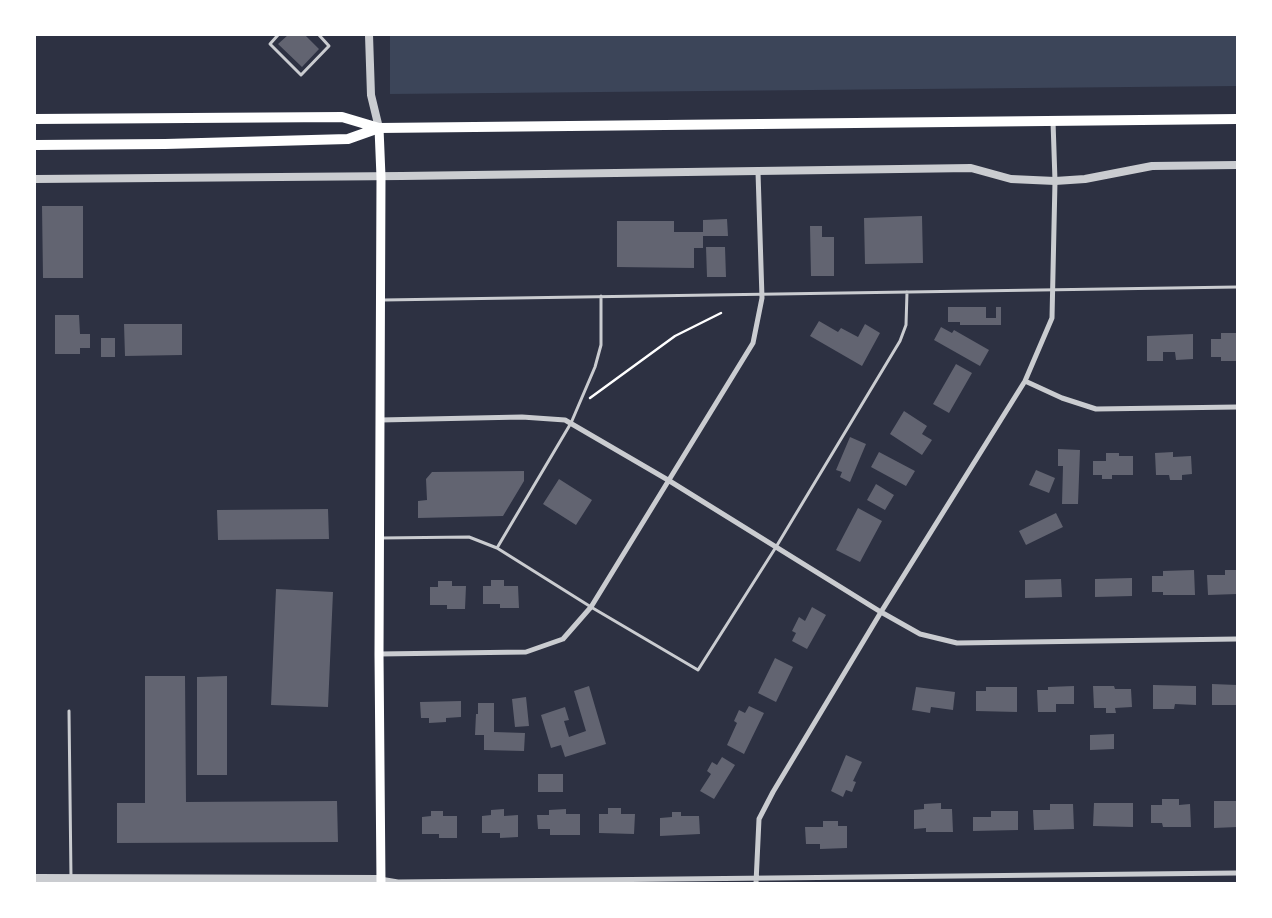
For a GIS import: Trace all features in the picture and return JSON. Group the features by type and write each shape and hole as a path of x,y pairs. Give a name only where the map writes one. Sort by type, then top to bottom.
{"main road":[{"path":"35,119 342,117 379,128 1237,119"},
{"path":"35,145 348,140 379,128"},
{"path":"379,128 381,177 380,881"}],"street":[{"path":"369,35 371,95 379,128"},
{"path":"756,880 759,819 773,792 881,612 1025,381 1052,318 1055,181 1052,122"},
{"path":"35,179 381,177 971,168 1011,179 1055,181 1085,179 1152,166 1237,165"},
{"path":"379,654 526,652 563,639 591,607 753,343 762,294 758,172"},
{"path":"1025,381 1062,398 1096,408 1237,407"},
{"path":"380,420 522,417 565,420 668,480 881,612 920,634 957,643 1237,639"},
{"path":"35,878 45,881 71,878 398,882 756,880 1237,873"}],"lane":[{"path":"278,35 270,44 301,75 329,46 319,35"},
{"path":"381,300 1237,287"},
{"path":"381,538 469,537 496,548 698,670 776,547 900,341 906,325 908,292"},
{"path":"496,548 571,423 579,406 595,367 601,345 601,296"},
{"path":"69,711 71,878"}],"path":[{"path":"579,406 675,336 721,313"}],"shaded area":[{"path":"390,35 1237,35 1237,86 390,94"}],"building":[{"path":"288,35 305,35 319,49 302,67 278,44"},
{"path":"42,206 83,206 83,278 43,278"},
{"path":"922,216 923,263 865,264 864,218"},
{"path":"727,219 728,236 703,236 703,248 694,248 694,268 617,267 617,221 674,221 674,232 703,232 703,220"},
{"path":"810,226 822,226 822,237 834,237 834,276 811,276"},
{"path":"706,247 725,247 726,277 707,277"},
{"path":"948,307 986,307 986,318 996,318 996,307 1001,307 1001,325 960,325 960,322 948,322"},
{"path":"55,315 79,315 80,334 90,334 90,348 80,348 80,354 55,354"},
{"path":"819,321 838,332 841,328 858,337 865,324 880,333 862,366 810,336"},
{"path":"124,324 182,324 182,355 125,356"},
{"path":"941,327 952,333 954,330 989,350 980,366 934,340"},
{"path":"1221,333 1237,333 1237,361 1221,361 1221,357 1211,357 1211,339 1221,339"},
{"path":"1193,334 1193,359 1176,360 1175,352 1163,352 1163,361 1147,361 1147,336"},
{"path":"101,338 115,338 115,357 101,357"},
{"path":"956,364 972,373 949,413 933,404"},
{"path":"904,411 927,426 922,434 932,440 922,455 890,434"},
{"path":"850,437 866,444 850,482 840,477 842,472 836,470"},
{"path":"1058,449 1080,450 1078,504 1062,504 1063,466 1058,466"},
{"path":"879,452 915,471 906,486 871,467"},
{"path":"1173,452 1173,457 1191,456 1192,474 1182,475 1182,480 1170,480 1169,475 1156,475 1155,453"},
{"path":"1106,453 1119,453 1119,456 1133,456 1133,475 1112,475 1112,479 1102,479 1102,475 1093,475 1093,461 1106,461"},
{"path":"1036,470 1055,478 1049,493 1029,485"},
{"path":"524,471 524,481 503,516 418,518 418,501 427,500 426,479 432,472"},
{"path":"559,479 592,500 576,525 543,504"},
{"path":"876,484 894,495 885,510 867,500"},
{"path":"858,508 882,521 860,562 836,550"},
{"path":"328,509 329,539 218,540 217,510"},
{"path":"1056,513 1063,527 1026,545 1019,531"},
{"path":"1194,570 1195,595 1163,595 1163,592 1152,592 1152,576 1163,576 1163,571"},
{"path":"1225,570 1237,570 1237,594 1208,595 1207,575 1225,575"},
{"path":"1132,578 1132,596 1095,597 1095,579"},
{"path":"1061,579 1062,597 1025,598 1025,580"},
{"path":"491,580 504,580 504,586 518,586 519,608 500,608 500,604 483,604 483,586 491,586"},
{"path":"438,581 452,581 452,586 466,586 465,609 447,609 447,605 430,605 430,587 438,587"},
{"path":"276,589 333,592 328,707 271,705"},
{"path":"812,607 826,615 807,649 792,641 796,633 792,631 799,617 805,621"},
{"path":"775,658 793,667 776,702 758,693"},
{"path":"145,676 185,676 186,802 337,801 338,842 117,843 117,803 145,803"},
{"path":"227,676 227,775 197,775 197,677"},
{"path":"1212,684 1237,685 1237,705 1212,705"},
{"path":"1153,685 1196,686 1196,705 1175,704 1174,709 1153,709"},
{"path":"589,686 606,744 565,757 561,745 551,748 541,715 565,707 569,720 564,721 569,737 586,731 574,691"},
{"path":"1074,686 1074,704 1056,704 1056,712 1038,712 1037,690 1048,690 1048,687"},
{"path":"1093,686 1114,686 1115,689 1131,689 1132,707 1115,708 1116,713 1106,713 1106,708 1094,708"},
{"path":"916,687 955,692 953,710 931,707 930,713 912,710"},
{"path":"986,687 1017,687 1017,712 976,711 976,691 986,691"},
{"path":"526,697 529,726 515,727 512,699"},
{"path":"461,701 461,717 446,718 446,722 429,723 429,718 421,718 420,702"},
{"path":"478,703 494,703 494,732 525,733 524,751 484,750 484,735 475,735"},
{"path":"749,706 764,713 744,754 727,745 737,723 734,721 739,710 745,713"},
{"path":"1114,734 1114,749 1090,750 1090,735"},
{"path":"846,755 862,762 853,781 856,782 852,792 846,790 843,797 831,791"},
{"path":"722,757 735,765 714,799 700,791 711,774 707,771 712,762 717,765"},
{"path":"538,774 563,774 563,792 538,792"},
{"path":"1162,799 1179,799 1179,805 1190,804 1191,827 1163,827 1162,823 1151,823 1151,805 1162,805"},
{"path":"1214,801 1237,801 1237,827 1214,828"},
{"path":"941,803 941,809 952,809 953,832 926,832 926,828 914,829 914,810 924,809 924,804"},
{"path":"1094,803 1133,803 1133,827 1093,826"},
{"path":"1050,804 1073,804 1074,829 1034,830 1033,810 1050,810"},
{"path":"608,808 621,808 621,814 635,814 634,834 599,833 599,814 608,814"},
{"path":"504,809 504,816 518,815 518,837 500,838 500,833 482,833 482,816 491,815 491,810"},
{"path":"566,809 566,814 580,814 580,835 550,835 550,829 538,829 537,815 549,815 549,810"},
{"path":"431,811 443,811 443,816 457,816 457,838 439,838 439,834 422,834 422,817 431,816"},
{"path":"991,811 1018,811 1018,830 973,831 973,817 991,817"},
{"path":"672,812 681,812 681,816 699,816 700,834 660,836 660,818 672,817"},
{"path":"823,821 838,821 838,826 847,826 847,848 820,849 820,844 806,844 805,827 823,827"}]}
